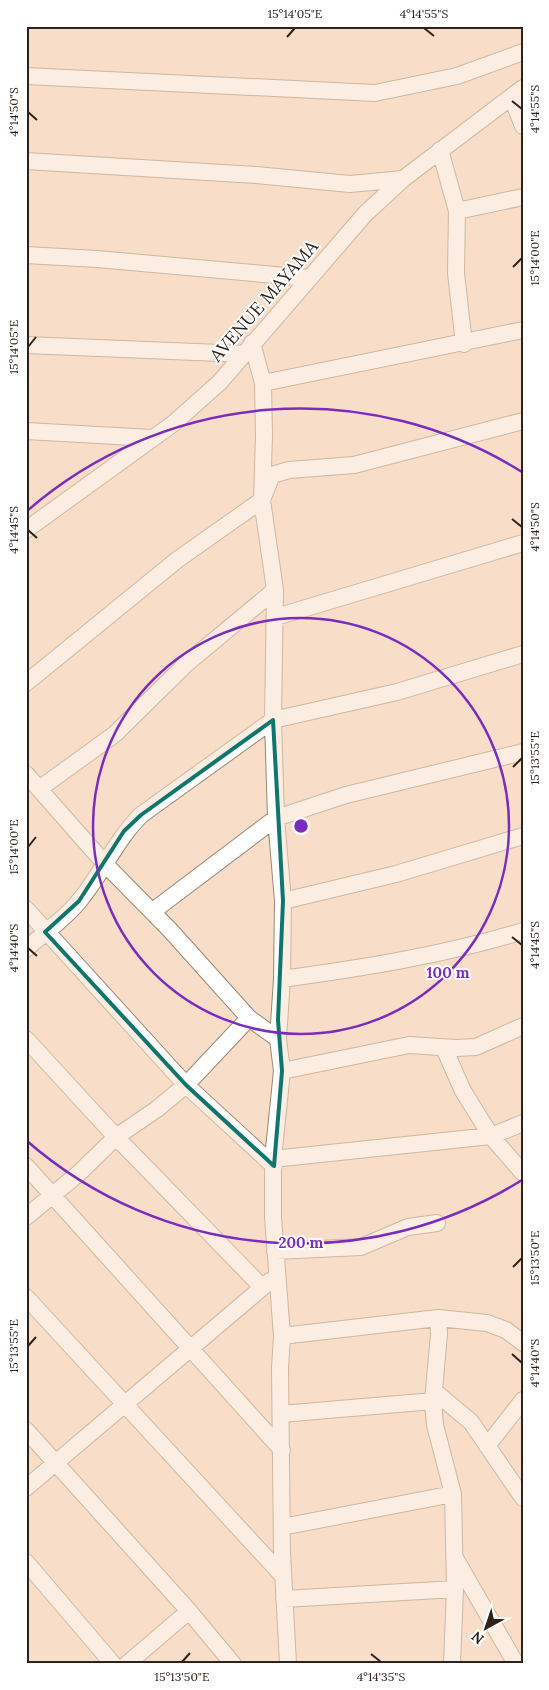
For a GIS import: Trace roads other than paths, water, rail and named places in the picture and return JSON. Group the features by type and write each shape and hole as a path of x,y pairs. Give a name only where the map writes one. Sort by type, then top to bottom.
{"street":[{"path":"26,76 375,93 457,76 523,52"},
{"path":"517,93 523,126"},
{"name":"AVENUE MAYAMA","path":"28,527 152,438 202,399 366,213 403,179 517,93"},
{"path":"440,150 457,212 456,273 464,344"},
{"path":"26,161 256,174 350,184 403,179"},
{"path":"457,212 523,197"},
{"path":"26,255 97,259 308,278"},
{"path":"262,383 464,344 523,330"},
{"path":"26,345 248,348 262,383 264,435 262,500 275,590 274,720 276,818 283,901 282,979 278,1040 282,1070 274,1162 275,1251 282,1336 282,1527 288,1664"},
{"path":"26,683 177,560 262,500 272,475 289,470 354,465 523,421"},
{"path":"26,431 152,438"},
{"path":"276,617 523,543"},
{"path":"39,789 115,734 186,664 275,590"},
{"path":"26,949 79,901 106,865 124,831 141,815 274,720 398,692 523,654"},
{"path":"153,911 276,818 346,795 523,752"},
{"path":"26,774 106,865 153,911 249,1018 278,1040"},
{"path":"283,901 396,874 523,836"},
{"path":"26,909 186,1085 274,1162 491,1136 523,1123"},
{"path":"282,979 365,968 489,942 523,931"},
{"path":"26,1217 78,1174 116,1137 158,1109 186,1085 249,1018"},
{"path":"282,1070 409,1046 444,1048 476,1046 523,1026"},
{"path":"26,1039 116,1137 262,1287"},
{"path":"444,1048 463,1091 491,1136 523,1174"},
{"path":"26,1166 282,1450"},
{"path":"275,1251 361,1247 408,1227 437,1223"},
{"path":"26,1488 262,1287 278,1277"},
{"path":"26,1297 283,1576"},
{"path":"282,1336 438,1318 487,1323 506,1330 523,1342"},
{"path":"438,1318 439,1334 434,1396 435,1425 453,1494 455,1589 452,1664"},
{"path":"281,1414 434,1396 470,1422 523,1498"},
{"path":"487,1446 523,1400"},
{"path":"26,1430 189,1611 233,1664"},
{"path":"282,1527 453,1494"},
{"path":"453,1554 516,1664"},
{"path":"26,1562 113,1664"},
{"path":"284,1599 455,1589"},
{"path":"127,1664 189,1611"}]}
